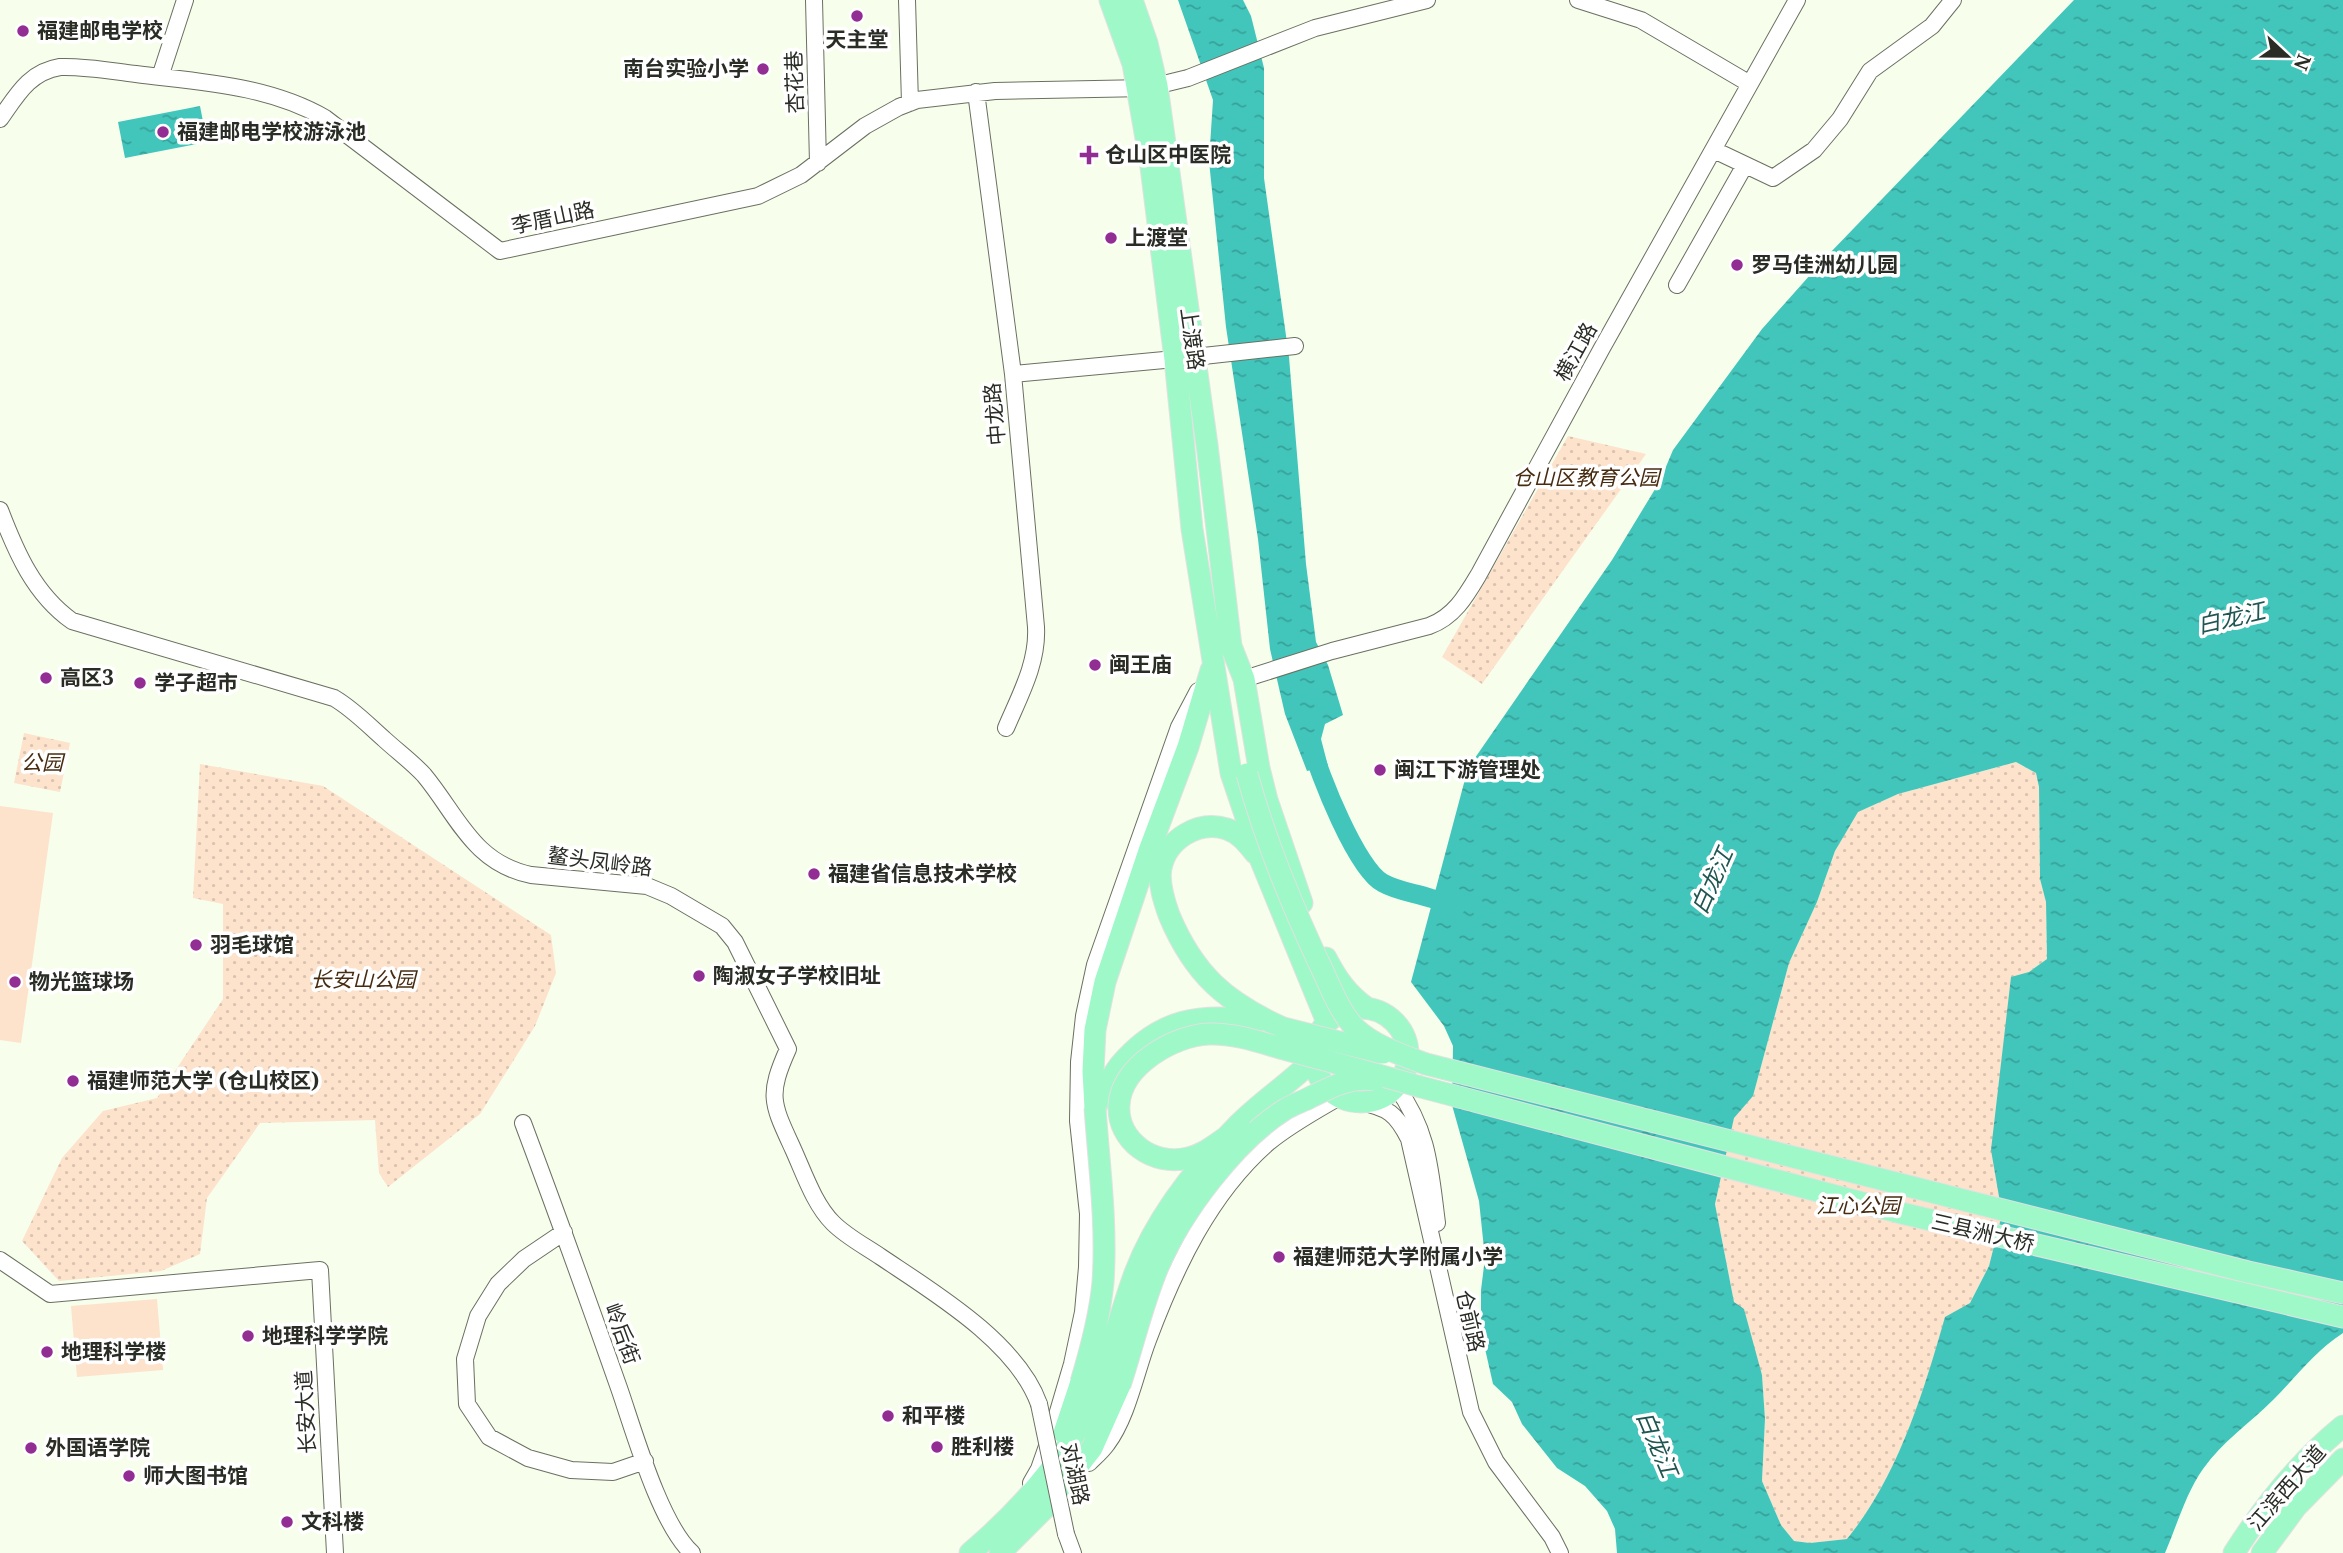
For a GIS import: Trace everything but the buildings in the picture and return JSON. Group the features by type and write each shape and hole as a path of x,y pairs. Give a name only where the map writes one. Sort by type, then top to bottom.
{"main road":[{"name":"上渡路","path":"1110,0 1147,87"},
{"name":"上渡路","path":"1132,0 1147,43 1151,167 1185,358 1208,445 1231,646 1252,676 1253,738 1264,789 1311,929 1337,979 1351,997 1367,1008"},
{"name":"上渡路","path":"1185,358 1192,528 1231,773 1259,856 1327,1022"},
{"path":"1231,646 1247,774 1262,827 1286,892 1342,1010 1357,1030 1387,1048 1426,1064"},
{"path":"1102,1383 1095,1338 1103,1282 1104,1229 1093,1071 1096,1030 1105,982 1122,926 1188,747 1213,665"},
{"path":"1259,856 1238,835 1226,829 1196,829 1181,837 1168,852 1161,869 1161,886 1165,905 1185,951 1206,977 1237,1004 1283,1028"},
{"path":"1367,1008 1381,1012 1393,1020 1405,1038 1408,1060 1404,1074 1396,1086 1382,1097 1350,1099 1329,1090 1316,1066 1315,1045 1327,1022 1345,1011 1367,1008"},
{"path":"1095,1108 1119,1067 1143,1042 1160,1031 1190,1020 1224,1017 1259,1021 1426,1064"},
{"path":"1316,1066 1261,1112 1202,1154 1187,1159 1170,1160 1143,1150 1132,1143 1124,1129 1119,1103 1123,1090 1139,1066 1169,1044 1187,1037 1221,1034 1421,1087"},
{"name":"三县洲大桥","path":"1426,1064 2182,1256 2343,1293"},
{"path":"970,1553 1031,1493 1074,1435 1183,1220 1218,1172 1247,1141 1284,1110 1334,1086 1369,1079 1421,1087"},
{"name":"三县洲大桥","path":"1421,1087 1901,1213 2343,1317"},
{"path":"1000,1553 1046,1507 1092,1448 1102,1383 1141,1262 1180,1194 1236,1130"},
{"name":"江滨西大道","path":"2235,1553 2287,1482 2343,1426"},
{"name":"江滨西大道","path":"2262,1553 2296,1507 2343,1459"}],"street":[{"path":"160,77 185,0"},
{"name":"杏花巷","path":"814,0 818,163"},
{"path":"907,0 909,103"},
{"name":"李厝山路","path":"0,119 30,80 53,68 80,68 245,89 285,100 314,112 500,250 748,199 786,184 865,126 909,103 933,96 976,92 1147,87 1188,78 1315,28 1427,0"},
{"path":"1578,0 1641,20 1750,84"},
{"name":"横江路","path":"1252,676 1441,622 1464,599 1797,0"},
{"path":"1714,150 1773,178 1805,158 1840,120 1870,71 1931,26 1954,0"},
{"name":"中龙路","path":"976,92 1013,374 1037,634 1032,664 1006,728"},
{"path":"1677,285 1745,165"},
{"path":"1013,374 1295,346"},
{"name":"鳌头凤岭路","path":"0,510 19,556 31,576 52,604 72,621 334,698 354,712 418,769 474,844 496,862 531,874 647,886 671,896 727,930 788,1049 775,1081 773,1103 824,1213 842,1231 949,1302 972,1321 1018,1369 1032,1388 1039,1404"},
{"path":"1009,1517 1039,1469 1072,1364 1083,1312 1088,1213 1078,1121 1079,1062 1084,1016 1095,965 1179,727 1213,665"},
{"name":"仓前路","path":"1396,1086 1411,1107 1423,1135 1441,1249 1478,1405 1501,1450 1560,1531 1572,1553"},
{"path":"1046,1507 1109,1443 1157,1317 1199,1228 1234,1177 1270,1142 1350,1099"},
{"name":"仓前路","path":"1350,1099 1390,1111 1409,1139 1471,1412 1496,1462 1552,1537 1560,1553"},
{"name":"岭后街","path":"523,1123 645,1461 673,1528 692,1553"},
{"path":"564,1232 524,1259 498,1284 478,1316 465,1359 467,1404 489,1437 528,1458 571,1470 613,1472 645,1461"},
{"name":"长安大道","path":"0,1260 50,1293 320,1270 335,1553"},
{"path":"1084,1296 1157,1317"},
{"name":"对湖路","path":"1039,1404 1066,1534 1073,1553"}],"green space":[{"name":"仓山区教育公园","path":"1568,436 1646,454 1482,684 1442,657"},
{"name":"公园","path":"24,733 70,743 60,792 14,783"},
{"name":"江心公园","path":"2016,762 2036,773 2039,787 2040,879 2046,902 2047,959 2029,972 2002,1214 1989,1266 1970,1303 1945,1318 1907,1433 1881,1489 1865,1515 1847,1539 1810,1543 1794,1541 1781,1525 1762,1481 1765,1419 1762,1375 1734,1302 1715,1204 1734,1117 1753,1096 1789,963 1817,902 1835,851 1857,812 1898,794"},
{"name":"长安山公园","path":"200,764 323,786 551,935 556,973 535,1026 480,1114 388,1187 379,1173 375,1120 260,1123 207,1198 200,1254 161,1271 59,1281 22,1241 62,1158 103,1111 157,1098 223,999 223,904 193,898"},
{"name":"物光篮球场","path":"0,806 53,813 21,1043 0,1040"},
{"path":"157,1299 163,1370 77,1377 71,1306"}],"water":[{"path":"1178,0 1243,0 1251,16 1264,68 1264,178 1289,357 1306,564 1316,642 1328,665 1343,715 1325,724 1321,739 1328,766 1307,771 1285,714 1270,649 1258,539 1226,327 1209,161 1213,100"},
{"name":"白龙江","path":"2074,0 2343,0 2343,1333 2315,1356 2211,1459 2192,1488 2165,1553 1617,1553 1615,1529 1607,1511 1585,1486 1557,1468 1522,1424 1512,1402 1493,1384 1481,1331 1481,1290 1485,1258 1479,1201 1452,1105 1453,1046 1444,1026 1411,982 1468,768 1612,560 1660,481 1673,450 1762,329 1827,256","holes":["2016,762 2036,773 2039,787 2040,879 2046,902 2047,959 2029,972 2011,977 1991,1150 2002,1214 1989,1266 1970,1303 1945,1317 1907,1433 1881,1489 1865,1515 1847,1539 1810,1543 1794,1541 1781,1525 1762,1481 1765,1419 1762,1375 1744,1309 1734,1302 1715,1204 1734,1118 1753,1096 1789,963 1817,902 1835,851 1858,812 1898,794"]},
{"name":"福建邮电学校游泳池","path":"200,106 207,142 125,158 118,122"}],"waterway":[{"path":"1311,744 1340,820 1373,875 1388,886 1455,908"}],"place":[{"name":"天主堂","path":"857,16"},
{"name":"福建邮电学校","path":"23,31"},
{"name":"南台实验小学","path":"763,69"},
{"name":"福建邮电学校游泳池","path":"163,132"},
{"name":"仓山区中医院","path":"1089,155"},
{"name":"上渡堂","path":"1111,238"},
{"name":"罗马佳洲幼儿园","path":"1737,265"},
{"name":"闽王庙","path":"1095,665"},
{"name":"高区3","path":"46,678"},
{"name":"学子超市","path":"140,683"},
{"name":"闽江下游管理处","path":"1380,770"},
{"name":"福建省信息技术学校","path":"814,874"},
{"name":"羽毛球馆","path":"196,945"},
{"name":"陶淑女子学校旧址","path":"699,976"},
{"name":"物光篮球场","path":"15,982"},
{"name":"福建师范大学 (仓山校区)","path":"73,1081"},
{"name":"福建师范大学附属小学","path":"1279,1257"},
{"name":"地理科学学院","path":"248,1336"},
{"name":"地理科学楼","path":"47,1352"},
{"name":"和平楼","path":"888,1416"},
{"name":"胜利楼","path":"937,1447"},
{"name":"外国语学院","path":"31,1448"},
{"name":"师大图书馆","path":"129,1476"},
{"name":"文科楼","path":"287,1522"}]}
